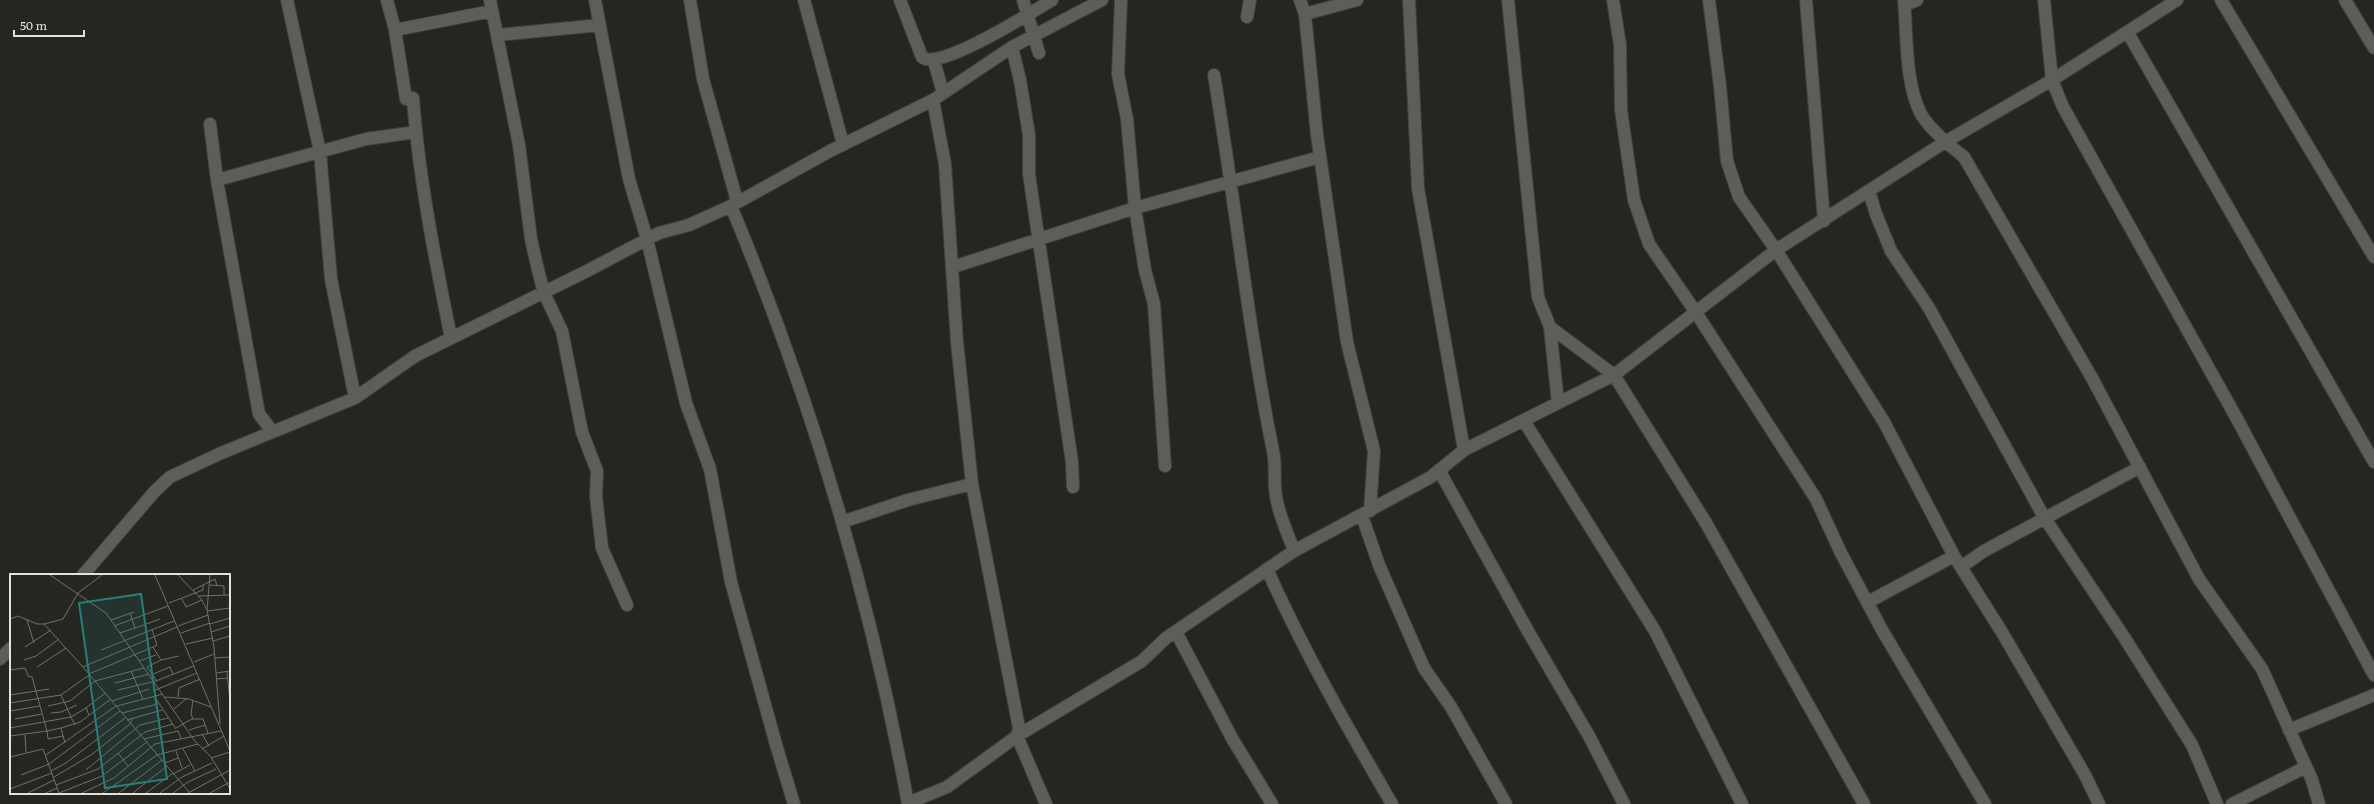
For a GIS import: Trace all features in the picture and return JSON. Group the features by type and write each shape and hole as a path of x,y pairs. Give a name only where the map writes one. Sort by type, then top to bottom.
{"street":[{"path":"287,0 320,152 331,279 355,398"},
{"path":"387,0 395,30 416,132 438,272 451,338"},
{"path":"595,0 629,179 647,239 686,403 710,469 731,582 776,748 794,804"},
{"path":"690,0 703,78 737,201 731,206"},
{"path":"804,0 843,144"},
{"path":"900,0 922,57 934,60 963,50 1052,0"},
{"path":"1024,0 1039,53 1027,14"},
{"path":"84,574 155,491 170,477 272,432 355,398 415,356 544,293 647,239 667,230 689,225 731,206 843,144 889,123 933,100 1012,47 1035,35 1081,5 1102,0"},
{"path":"1121,0 1118,74 1127,119 1135,208 1145,270 1154,304 1165,466"},
{"path":"1247,17 1250,0"},
{"path":"1300,0 1304,14 1320,157 1347,342 1374,451 1366,514 1379,565 1424,668 1451,707 1506,804"},
{"path":"1304,14 1357,0"},
{"path":"1410,0 1418,188 1464,450"},
{"path":"1508,0 1538,297 1550,327 1558,403"},
{"path":"1614,0 1620,45 1621,110 1634,200 1649,244 1695,311 1816,499 1868,602 1985,804"},
{"path":"1709,0 1720,86 1727,161 1739,196 1776,250 1884,422 1954,556 2003,634 2085,775 2099,804"},
{"path":"1806,0 1824,221"},
{"path":"1917,0 1905,2 1911,86 1920,112 1945,142 1964,157 2092,378 2199,579 2262,669 2306,766 2319,804"},
{"path":"2044,0 2052,80 2063,107 2236,417 2374,673"},
{"path":"2221,0 2374,257"},
{"path":"2346,0 2374,48"},
{"path":"731,206 789,352 842,522 878,660 908,804 929,800 1017,736 1142,660 1176,632 1294,551 1366,514 1439,470 1464,450 1614,375 1776,250 1824,221 1945,142 2052,80 2128,33 2174,1"},
{"path":"395,30 491,6 519,145 531,239 544,293 562,331 582,432 597,471 596,498 602,548 627,605"},
{"path":"1027,14 1035,35"},
{"path":"497,35 600,25"},
{"path":"2128,33 2374,462"},
{"path":"1012,47 1020,80 1029,135 1029,174 1072,462 1073,487"},
{"path":"934,60 943,93"},
{"path":"1214,75 1232,181 1250,324 1274,452 1277,503 1294,551"},
{"path":"933,100 945,164 957,342 972,484 1019,728 1017,736 1046,804"},
{"path":"210,124 217,180 258,414 272,432"},
{"path":"217,180 366,139 416,132"},
{"path":"953,267 1038,241 1135,208 1320,157"},
{"path":"1869,191 1876,214 1891,250 1933,315 2044,517 2124,637 2192,746 2217,804"},
{"path":"1550,327 1614,375 1706,523 1864,804"},
{"path":"1524,421 1655,631 1742,804"},
{"path":"1961,567 1984,551 2044,517 2092,494 2140,466"},
{"path":"1439,470 1521,620 1581,722 1624,804"},
{"path":"842,522 908,500 972,484"},
{"path":"1868,602 1954,556"},
{"path":"1267,569 1296,635 1328,696 1392,804"},
{"path":"1176,632 1233,740 1272,804"},
{"path":"0,659 10,649"},
{"path":"2289,730 2374,695"},
{"path":"2232,804 2306,766"}]}
